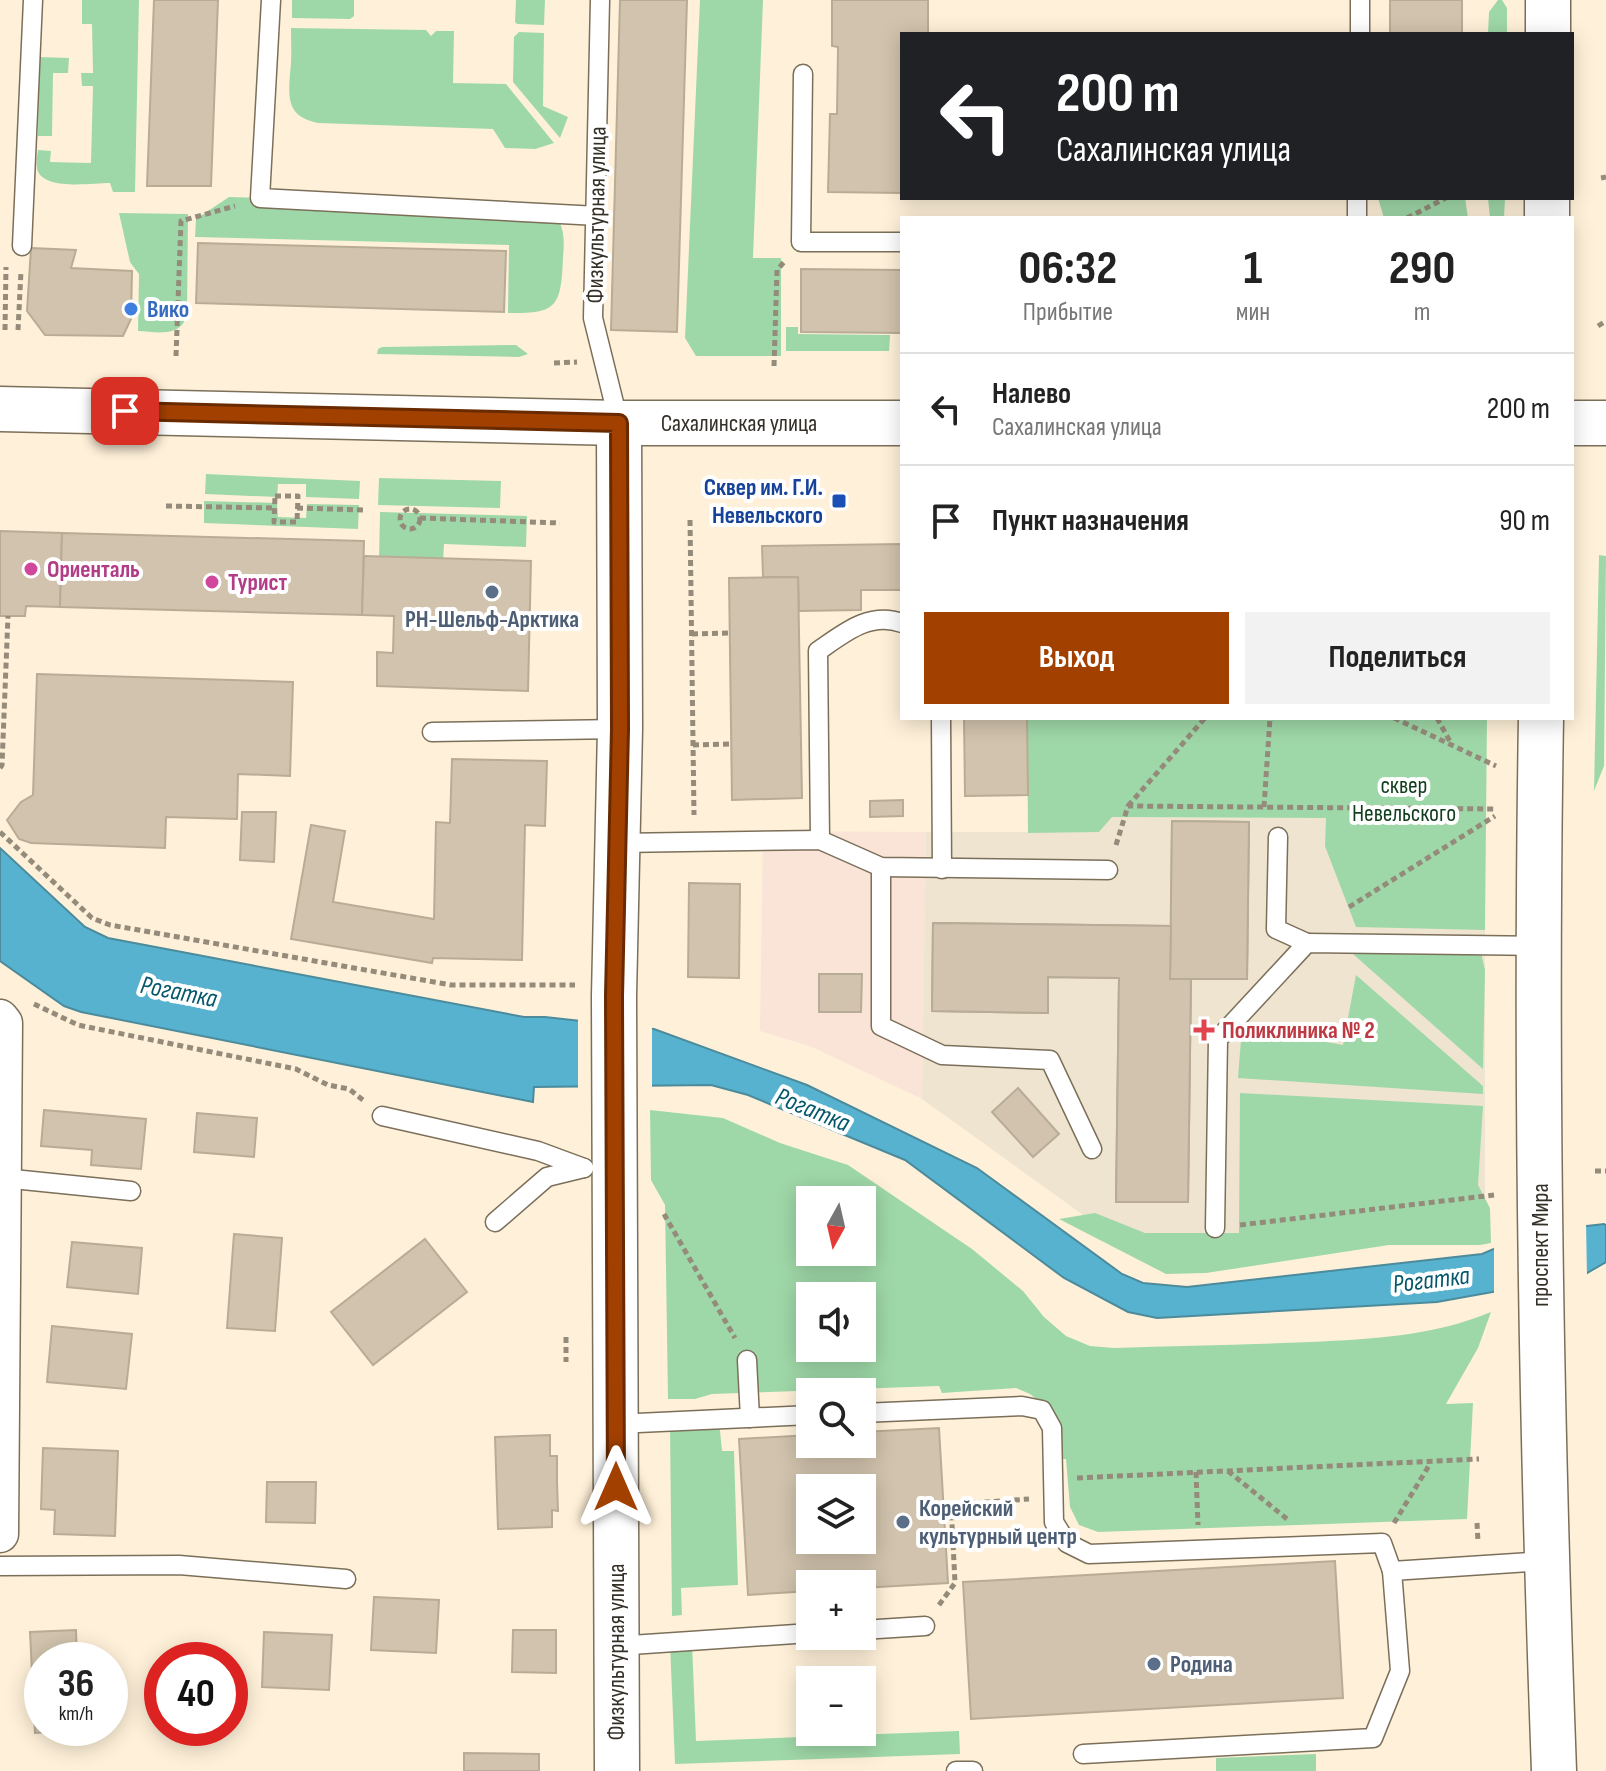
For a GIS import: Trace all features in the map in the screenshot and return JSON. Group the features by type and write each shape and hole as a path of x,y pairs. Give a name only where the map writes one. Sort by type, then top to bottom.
{"main road":[{"path":"1548,0 1548,32"},
{"name":"Сахалинская улица","path":"0,409 619,423 900,423"},
{"name":"Физкультурная улица","path":"617,1771 616,1424 599,1169 615,1117 599,991 619,843 619,423"},
{"path":"1574,423 1606,423"},
{"name":"проспект Мира","path":"1541,720 1537,946 1540,1322 1554,1771"}],"street":[{"path":"0,1534 3,1178 12,1015"}],"lane":[{"path":"22,246 33,0"},
{"path":"271,0 260,198 598,216"},
{"name":"Физкультурная улица","path":"600,0 598,216 593,318 619,423"},
{"path":"1360,0 1360,32"},
{"path":"803,74 801,242 900,242"},
{"path":"820,840 818,651 859,623 900,622"},
{"path":"941,720 942,869"},
{"path":"432,732 620,729"},
{"path":"1278,837 1276,929 1307,943 1537,946"},
{"path":"619,843 820,840 881,867 1108,870"},
{"path":"881,867 881,1026 942,1055 1050,1060 1092,1149"},
{"path":"1215,1228 1218,1039 1307,943"},
{"path":"382,1116 538,1151 599,1169"},
{"path":"495,1222 547,1177 599,1169"},
{"path":"3,1178 131,1191"},
{"path":"747,1360 750,1418"},
{"path":"876,1412 1022,1406 1042,1410 1052,1428 1054,1522 1067,1543 1089,1554 1382,1543 1392,1571 1400,1671 1373,1738 1083,1754"},
{"path":"616,1424 796,1416"},
{"path":"1392,1571 1546,1561"},
{"path":"0,1566 179,1565 346,1579"},
{"path":"876,1629 925,1626"},
{"path":"616,1646 796,1634"},
{"path":"956,1771 973,1771"}],"path":[{"path":"176,356 181,221 260,198"},
{"path":"1411,216 1442,200"},
{"path":"774,366 777,270 801,242"},
{"path":"18,330 22,246"},
{"path":"1598,326 1606,321"},
{"path":"275,496 298,496 297,522 274,522 274,508 275,496"},
{"path":"166,506 274,508"},
{"path":"297,508 365,510"},
{"path":"420,518 560,523"},
{"path":"690,520 694,820"},
{"path":"0,768 8,616"},
{"path":"692,634 730,633"},
{"path":"1128,806 1203,720"},
{"path":"1270,720 1264,806 1278,837"},
{"path":"1398,720 1496,766"},
{"path":"1438,720 1452,745"},
{"path":"693,745 731,744"},
{"path":"1349,907 1495,816"},
{"path":"0,832 92,918 110,925 451,985 599,991"},
{"path":"12,1015 78,1025 296,1069 328,1085 349,1089"},
{"path":"1595,1171 1606,1171"},
{"path":"1215,1228 1494,1195"},
{"path":"664,1214 747,1360"},
{"path":"566,1337 566,1362"},
{"path":"925,1626 955,1583 947,1504 1196,1472 1479,1459"},
{"path":"1382,1543 1431,1463"},
{"path":"1228,1471 1319,1545"},
{"path":"1196,1472 1199,1550"}],"shaded area":[{"name":"Поликлиника № 2","path":"1111,817 1485,818 1485,1226 1143,1258 922,1099 926,832 1099,832"},
{"path":"763,831 926,832 922,1099 812,1047 760,1031"}],"green space":[{"path":"82,0 139,0 135,192 113,192 110,183 58,183 41,176 37,169 38,150 51,151 50,162 91,163 93,86 82,86 81,73 93,73 92,24 82,24"},
{"path":"292,0 354,0 354,16 350,19 292,18"},
{"path":"516,0 545,0 544,25 517,24"},
{"path":"700,0 763,0 753,258 781,258 781,356 696,356 685,338"},
{"path":"1498,0 1502,0 1507,8 1507,32 1488,32 1489,12"},
{"path":"291,28 426,30 431,36 436,31 454,31 453,83 506,84 554,143 535,149 505,148 493,129 318,123 308,120 295,112 290,99"},
{"path":"519,32 544,33 543,106 568,117 560,138 513,82 514,37"},
{"path":"39,57 69,58 68,73 53,73 52,136 38,136"},
{"path":"229,197 532,205 559,221 562,230 564,244 558,297 546,309 537,312 508,313 509,245 195,237 196,219"},
{"path":"1379,200 1465,200 1468,216 1383,216"},
{"path":"1488,200 1505,200 1504,216 1490,216"},
{"path":"119,213 188,214 187,314 180,327 168,332 138,331 139,274 130,262"},
{"path":"786,327 798,327 798,334 890,335 889,351 786,351"},
{"path":"516,345 528,354 519,357 377,354 382,347"},
{"path":"206,474 360,481 359,499 306,497 306,484 278,484 277,497 205,494"},
{"path":"379,478 501,481 500,508 378,505"},
{"path":"204,501 277,503 278,517 306,518 307,504 359,505 358,529 204,523"},
{"path":"380,512 527,516 526,547 444,544 443,562 379,560"},
{"path":"1599,555 1606,556 1604,766 1594,791"},
{"name":"сквер Невельского","path":"1027,720 1487,720 1485,930 1356,927 1325,846 1326,818 1112,817 1099,832 1028,833"},
{"path":"1463,950 1481,953 1485,970 1483,1069 1353,954"},
{"path":"1356,975 1483,1086 1483,1094 1238,1078 1242,1027 1343,1045"},
{"path":"1240,1093 1483,1106 1478,1185 1490,1208 1491,1243 1389,1245 1206,1273 1166,1274 1059,1219 1095,1213 1145,1233 1239,1233"},
{"path":"650,1110 723,1118 780,1143 848,1165 972,1249 1023,1291 1044,1317 1066,1336 1090,1346 1237,1345 1380,1338 1447,1326 1491,1312 1478,1348 1446,1404 1473,1403 1467,1519 1098,1532 1079,1525 1070,1507 1066,1459 1049,1459 1041,1403 1016,1388 942,1393 939,1386 876,1388 876,1378 796,1378 796,1391 668,1399 665,1205 651,1180"},
{"path":"719,1420 722,1451 734,1451 738,1585 681,1588 682,1615 672,1616 670,1425"},
{"path":"692,1643 696,1741 796,1737 796,1746 876,1746 876,1734 959,1731 960,1754 675,1764 670,1644"},
{"path":"1316,1754 1316,1771 1216,1771 1216,1758"}],"water":[{"name":"Рогатка","path":"0,848 85,927 108,938 524,1017 654,1029 807,1085 977,1168 1122,1274 1143,1283 1187,1287 1482,1254 1534,1232 1604,1224 1606,1262 1582,1276 1437,1302 1157,1318 1128,1312 1064,1278 905,1160 748,1095 711,1085 534,1087 533,1102 81,1012 64,1006 0,961"}],"pier":[{"path":"578,1017 652,1025 652,1090 578,1091"},
{"path":"1586,1222 1587,1278 1494,1296 1494,1244 1533,1228"}],"building":[{"path":"154,0 218,0 211,186 147,186"},
{"path":"620,0 687,0 677,332 611,330"},
{"path":"832,0 928,0 928,32 900,32 900,193 828,192 830,114 837,114 838,47 832,46"},
{"path":"1390,0 1462,0 1462,32 1390,32"},
{"path":"198,243 506,251 504,312 196,303"},
{"path":"31,248 76,250 71,268 132,271 131,319 123,336 45,335 27,311"},
{"path":"801,269 900,270 900,333 801,332"},
{"name":"Ориенталь","path":"0,531 62,533 60,607 26,606 25,616 0,616"},
{"name":"Турист","path":"62,533 364,541 362,615 60,607"},
{"path":"900,544 900,590 861,590 861,610 799,611 798,577 763,577 762,546"},
{"path":"364,556 531,561 528,691 377,686 377,652 393,653 394,616 362,615"},
{"path":"798,577 802,798 732,800 729,578"},
{"path":"37,674 293,682 290,776 238,774 237,819 166,817 165,848 31,843 19,839 7,820 21,802 33,795"},
{"path":"964,720 1027,720 1028,795 965,796"},
{"path":"452,759 547,761 545,826 525,825 522,960 433,958 432,963 291,939 311,825 345,831 333,902 434,919 436,822 450,823"},
{"path":"903,800 903,816 870,817 870,801"},
{"path":"242,812 276,812 274,862 240,860"},
{"path":"1172,821 1249,822 1247,979 1191,979 1188,1202 1116,1202 1119,978 1048,977 1048,1013 932,1011 933,923 1171,926"},
{"path":"1172,821 1249,822 1247,979 1170,979"},
{"path":"689,883 740,884 739,978 688,977"},
{"path":"933,923 1171,926 1170,979 1191,979 1188,1202 1116,1202 1119,978 1048,977 1048,1013 932,1011"},
{"path":"819,974 862,974 861,1012 819,1012"},
{"path":"1018,1088 1059,1134 1033,1157 992,1112"},
{"path":"44,1110 146,1119 141,1169 91,1165 92,1150 41,1146"},
{"path":"197,1113 257,1118 254,1157 194,1152"},
{"path":"234,1234 282,1238 275,1331 227,1328"},
{"path":"425,1239 467,1292 373,1365 331,1312"},
{"path":"72,1242 142,1248 138,1294 67,1287"},
{"path":"52,1326 132,1334 126,1389 47,1382"},
{"name":"Корейский культурный центр","path":"939,1428 948,1583 876,1587 876,1570 796,1570 796,1592 748,1595 739,1439 796,1436 796,1458 876,1458 876,1431"},
{"path":"550,1435 550,1456 557,1456 558,1511 552,1510 552,1527 498,1529 495,1437"},
{"path":"43,1448 118,1451 115,1536 54,1534 55,1510 41,1509"},
{"path":"267,1482 316,1482 315,1523 266,1522"},
{"name":"Родина","path":"1335,1561 1343,1698 971,1719 963,1582"},
{"path":"374,1597 439,1600 436,1653 371,1650"},
{"path":"76,1630 76,1642 30,1642 30,1632"},
{"path":"513,1630 556,1630 556,1673 512,1672"},
{"path":"264,1632 332,1635 329,1690 262,1687"},
{"path":"464,1753 539,1754 539,1771 464,1771"}],"place":[{"name":"Вико","path":"131,309"},
{"name":"Сквер им. Г.И. Невельского","path":"839,501"},
{"name":"Ориенталь","path":"31,569"},
{"name":"Турист","path":"212,582"},
{"name":"РН-Шельф-Арктика","path":"492,592"},
{"name":"Поликлиника № 2","path":"1204,1030"},
{"name":"Корейский культурный центр","path":"903,1522"},
{"name":"Родина","path":"1154,1664"}],"route":[{"path":"125,411 619,423 620,729 614,996 616,1487"}]}
